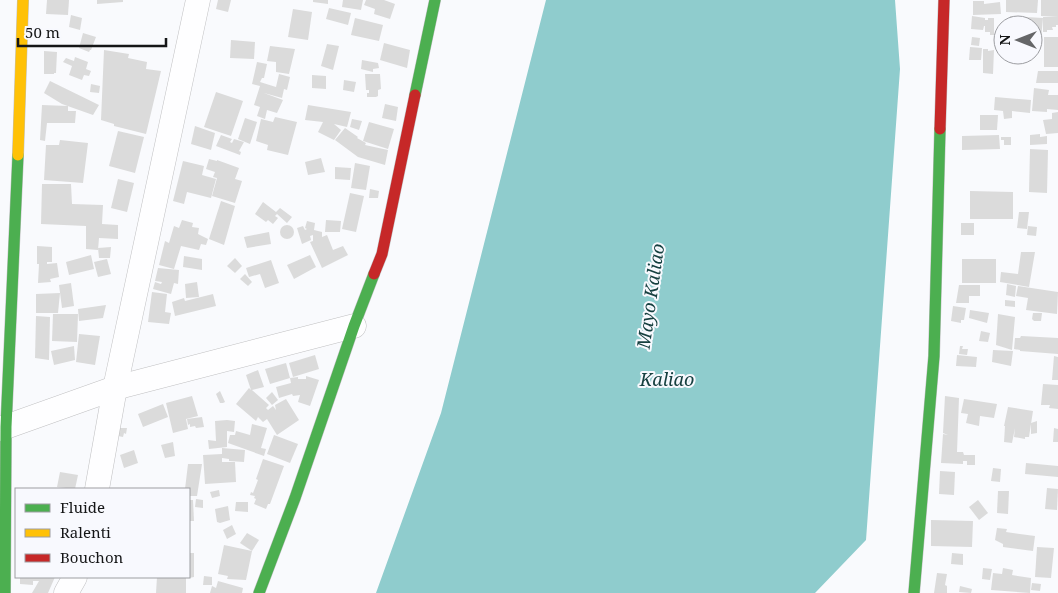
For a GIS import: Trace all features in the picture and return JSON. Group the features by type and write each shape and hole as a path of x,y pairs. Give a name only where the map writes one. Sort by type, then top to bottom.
{"street":[{"path":"5,593 3,428 7,270 20,121 23,0"},
{"path":"96,488 115,388 198,0"},
{"path":"259,593 295,498 354,326 382,254 435,0"},
{"path":"914,593 934,356 944,0"},
{"path":"3,428 115,388 354,326"},
{"path":"66,593 74,578"}],"water":[{"name":"Kaliao","path":"546,0 895,0 900,69 866,540 815,593 376,593 441,413"}],"building":[{"path":"47,0 69,0 68,15 46,14"},
{"path":"97,0 123,0 123,2 97,4"},
{"path":"218,0 231,0 228,12 216,9"},
{"path":"313,0 328,0 328,4 313,2"},
{"path":"343,0 363,0 361,10 342,7"},
{"path":"366,0 384,0 395,4 390,19 374,14 375,9 364,5"},
{"path":"1006,0 1038,0 1037,13 1006,12"},
{"path":"1041,0 1058,0 1058,17 1041,15"},
{"path":"973,1 984,1 984,4 1000,2 1001,14 973,15"},
{"path":"329,8 351,13 348,25 326,19"},
{"path":"293,9 312,12 308,40 288,37"},
{"path":"71,15 82,18 80,30 69,27"},
{"path":"972,16 985,18 985,20 993,18 993,35 990,35 990,32 985,32 985,26 983,30 971,29"},
{"path":"1043,17 1058,17 1058,25 1052,27 1053,30 1043,32"},
{"path":"355,18 383,25 379,41 351,35"},
{"path":"83,33 96,37 89,52 79,48"},
{"path":"972,37 980,38 979,46 971,45"},
{"path":"1044,37 1058,37 1058,67 1044,67"},
{"path":"231,40 255,42 254,59 230,58"},
{"path":"384,43 410,50 407,68 380,60"},
{"path":"327,44 339,46 333,70 321,66"},
{"path":"270,46 295,49 289,74 276,72 276,62 267,61"},
{"path":"970,47 982,48 981,60 969,60"},
{"path":"983,49 993,50 993,74 983,73"},
{"path":"104,50 129,54 128,58 147,62 146,69 161,71 146,134 114,126 114,124 101,120"},
{"path":"44,51 57,52 56,73 54,74 44,74"},
{"path":"75,57 88,62 86,69 91,71 89,76 84,75 82,80 69,75 72,66 63,62 66,58 74,61"},
{"path":"362,60 378,63 379,68 373,69 373,72 361,69"},
{"path":"257,62 267,64 264,78 260,82 276,87 279,74 290,77 287,90 284,89 282,98 264,93 283,100 277,113 267,110 265,119 257,116 260,107 254,105 260,86 252,84"},
{"path":"1038,71 1058,71 1058,83 1036,83"},
{"path":"365,74 380,74 381,89 378,90 378,96 367,97 369,90 366,90"},
{"path":"312,75 326,76 326,89 312,88"},
{"path":"344,80 356,82 354,92 343,90"},
{"path":"50,81 99,105 93,115 62,104 44,93"},
{"path":"91,84 100,86 99,93 90,92"},
{"path":"1034,88 1049,90 1048,95 1058,95 1058,110 1047,109 1047,112 1032,111"},
{"path":"216,92 243,101 231,136 204,127"},
{"path":"995,97 1031,100 1030,113 1012,111 1012,118 1004,119 1003,111 994,110"},
{"path":"385,104 398,107 396,121 382,118"},
{"path":"42,105 68,106 68,111 76,111 75,123 47,123 45,141 40,140"},
{"path":"308,105 351,112 347,127 334,124 341,130 334,140 318,132 323,122 305,120"},
{"path":"1058,112 1058,133 1046,134 1043,120 1052,119 1052,113"},
{"path":"980,115 998,115 997,130 980,130"},
{"path":"275,117 297,122 288,155 267,150 268,145 256,141 261,119 273,122"},
{"path":"245,118 257,122 250,144 238,139"},
{"path":"352,119 362,121 359,130 350,127"},
{"path":"369,122 394,129 388,149 363,141"},
{"path":"195,126 215,133 211,150 191,144"},
{"path":"345,128 366,143 365,145 388,150 385,165 358,157 335,140"},
{"path":"118,131 144,137 135,173 109,166"},
{"path":"1040,134 1040,137 1047,136 1047,144 1030,145 1030,135"},
{"path":"221,135 232,139 230,142 232,143 234,139 244,142 239,151 241,152 240,155 216,146"},
{"path":"999,135 1000,149 962,150 962,136"},
{"path":"1001,137 1011,137 1011,145 1004,145 1004,140 1001,140"},
{"path":"60,140 88,143 83,183 44,180 46,145 59,145"},
{"path":"1030,149 1048,150 1047,193 1029,192"},
{"path":"321,158 325,172 308,175 305,162"},
{"path":"209,159 239,168 235,179 242,181 235,203 212,196 217,178 213,177 215,172 206,169"},
{"path":"183,161 204,166 202,175 216,179 211,198 187,192 184,204 173,201"},
{"path":"355,163 370,166 366,190 351,188"},
{"path":"335,167 351,168 350,180 335,179"},
{"path":"118,179 134,183 127,212 111,208"},
{"path":"42,184 71,184 72,204 103,205 102,224 118,225 118,239 99,238 98,250 86,249 86,226 41,224"},
{"path":"370,189 379,191 378,198 369,198"},
{"path":"970,191 1013,192 1013,219 970,219"},
{"path":"350,193 364,196 356,232 342,229"},
{"path":"221,201 235,206 224,245 209,239"},
{"path":"263,202 276,212 280,208 292,217 287,223 277,214 275,216 278,218 273,224 268,220 266,222 255,214"},
{"path":"1019,212 1029,212 1027,229 1017,228"},
{"path":"182,220 193,223 192,227 199,228 198,234 208,239 206,245 201,244 199,250 181,246 174,269 159,265 165,241 169,243 174,226 179,228"},
{"path":"326,220 341,221 340,232 325,232"},
{"path":"307,221 315,223 314,230 322,232 322,237 327,235 333,250 343,246 348,255 322,268 310,242 313,241 313,235 310,236 311,240 302,244 297,228 303,226 305,230 307,229 305,228"},
{"path":"961,223 974,223 974,235 961,235"},
{"path":"284,225 290,225 294,232 290,239 284,239 280,235 280,229"},
{"path":"1028,226 1037,227 1036,236 1027,235"},
{"path":"269,232 271,244 247,248 244,237"},
{"path":"37,246 52,247 52,262 47,262 47,264 57,263 59,277 50,279 51,282 38,283 39,264 37,264"},
{"path":"111,247 110,258 99,258 98,248"},
{"path":"1021,252 1035,252 1029,287 1000,282 1001,272 1018,274"},
{"path":"91,255 94,269 69,275 66,262"},
{"path":"310,255 316,267 294,279 287,265"},
{"path":"184,256 202,259 202,270 183,267"},
{"path":"235,258 242,266 235,273 227,266"},
{"path":"107,259 111,274 98,277 94,262"},
{"path":"962,259 996,259 996,283 962,283"},
{"path":"271,260 279,283 265,288 260,274 249,277 246,268"},
{"path":"158,268 179,270 178,284 174,283 171,294 153,289 155,282 161,284 162,282 155,281"},
{"path":"245,274 252,282 248,286 240,279"},
{"path":"197,282 199,297 186,298 185,284"},
{"path":"71,283 74,306 62,308 59,285"},
{"path":"1007,284 1016,286 1015,297 1006,295"},
{"path":"959,285 980,285 980,296 969,296 969,303 956,303"},
{"path":"1018,286 1058,292 1057,314 1026,310 1028,298 1016,296"},
{"path":"152,292 167,294 165,312 171,313 169,324 148,322"},
{"path":"60,293 58,313 36,313 36,294"},
{"path":"213,294 216,306 175,316 172,302 184,298 185,301"},
{"path":"1005,300 1015,301 1015,307 1005,306"},
{"path":"106,305 103,318 79,321 78,309"},
{"path":"953,306 966,308 964,320 961,320 961,323 951,321"},
{"path":"970,310 989,313 987,323 969,318"},
{"path":"1033,313 1042,313 1041,321 1034,321 1032,319"},
{"path":"53,314 78,314 77,342 52,341"},
{"path":"998,314 1015,317 1012,350 996,345"},
{"path":"36,316 50,317 49,360 35,358"},
{"path":"981,331 990,333 988,342 979,341"},
{"path":"79,334 100,336 95,365 76,362"},
{"path":"1021,336 1058,338 1058,354 1014,349 1015,338 1020,338"},
{"path":"74,346 75,360 54,365 51,351"},
{"path":"960,346 963,346 962,349 968,349 967,355 959,354"},
{"path":"993,350 1013,351 1011,366 992,362"},
{"path":"315,355 319,369 293,377 289,363"},
{"path":"957,355 977,357 976,367 956,366"},
{"path":"1054,356 1058,357 1058,380 1052,380"},
{"path":"286,363 290,378 270,384 265,369"},
{"path":"258,370 264,387 252,390 269,405 266,408 268,410 273,406 276,410 275,405 286,399 299,420 277,435 267,419 263,422 258,417 256,421 236,404 249,388 251,390 246,375"},
{"path":"306,376 319,380 310,406 298,402 300,395 293,396 292,394 279,398 276,387 291,383 290,378 306,379"},
{"path":"1043,384 1058,385 1058,409 1049,408 1050,405 1041,405"},
{"path":"220,391 225,402 223,403 220,403 216,394"},
{"path":"272,392 278,400 272,405 266,398"},
{"path":"192,396 198,416 186,419 188,429 173,433 166,403"},
{"path":"945,396 959,398 957,452 963,452 964,455 975,455 975,465 967,465 967,461 963,461 963,464 941,463 943,434 948,435 943,433"},
{"path":"964,399 997,404 994,418 980,416 979,426 966,423 968,414 961,413"},
{"path":"163,404 168,417 143,427 138,414"},
{"path":"1008,407 1033,411 1029,437 1025,437 1025,439 1014,437 1015,428 1012,443 1004,442 1004,426"},
{"path":"202,417 204,427 196,428 195,426 190,427 190,424 188,425 187,419"},
{"path":"215,421 235,421 234,432 227,431 227,447 209,449 208,440 216,441"},
{"path":"1037,421 1037,433 1031,434 1031,423"},
{"path":"252,424 267,428 261,448 266,449 264,456 228,443 230,435 235,435 236,431 250,435"},
{"path":"118,428 127,428 126,434 124,433 123,437 118,436"},
{"path":"1054,428 1058,429 1058,442 1053,442"},
{"path":"274,435 298,444 290,463 267,454"},
{"path":"173,442 175,456 165,458 161,445"},
{"path":"222,448 245,450 244,462 229,461 229,459 222,458 222,462 235,462 236,482 205,484 203,455 222,454"},
{"path":"134,450 138,463 124,468 120,455"},
{"path":"263,459 284,466 270,504 268,504 266,509 254,504 255,496 250,495 251,492 253,493 258,480 256,479"},
{"path":"1026,463 1058,466 1058,477 1025,474"},
{"path":"188,464 202,464 197,496 190,496 190,488 185,488"},
{"path":"993,468 1001,469 1000,482 991,481"},
{"path":"940,471 955,472 954,495 939,494"},
{"path":"60,472 78,475 75,488 57,487"},
{"path":"1047,488 1058,489 1057,510 1045,509"},
{"path":"219,490 220,496 212,498 210,492"},
{"path":"998,491 1009,491 1008,514 997,513"},
{"path":"196,499 203,500 203,508 195,507"},
{"path":"190,500 193,500 194,521 190,521"},
{"path":"978,500 988,513 979,520 969,507"},
{"path":"236,502 248,502 248,512 235,511"},
{"path":"228,506 230,520 217,522 215,509"},
{"path":"931,520 973,521 972,547 931,546"},
{"path":"232,525 236,534 227,539 223,530"},
{"path":"997,528 1007,529 1006,532 1035,536 1033,551 1003,547 1003,544 995,540"},
{"path":"247,533 259,540 252,551 240,543"},
{"path":"224,545 252,551 246,580 227,579 228,576 218,574"},
{"path":"1037,547 1054,548 1051,578 1035,577"},
{"path":"190,553 194,553 194,577 190,578"},
{"path":"952,553 963,554 963,565 951,564"},
{"path":"983,568 992,569 990,580 982,579"},
{"path":"1003,568 1013,570 1012,575 1031,578 1030,593 991,590 993,573 1002,574"},
{"path":"937,573 947,574 945,585 947,586 947,593 934,593"},
{"path":"204,576 212,577 212,585 203,585"},
{"path":"20,578 55,578 48,593 32,593 39,581 33,581 33,585 20,584"},
{"path":"157,578 186,578 186,593 156,593"},
{"path":"218,581 243,588 242,593 210,593 212,586 216,588"},
{"path":"1032,583 1041,584 1040,591 1031,590"},
{"path":"960,586 972,589 971,593 959,592"}],"traffic: fast":[{"path":"415,95 435,0"},
{"path":"914,593 934,356 940,129"},
{"path":"5,593 6,427 18,155"},
{"path":"259,593 295,498 354,326 374,274"}],"traffic: slow":[{"path":"18,155 23,0"}],"traffic: jam":[{"path":"940,129 944,0"},
{"path":"374,274 382,254 415,95"}],"water label":[{"name":"Mayo Kaliao","path":"650,296"}]}
